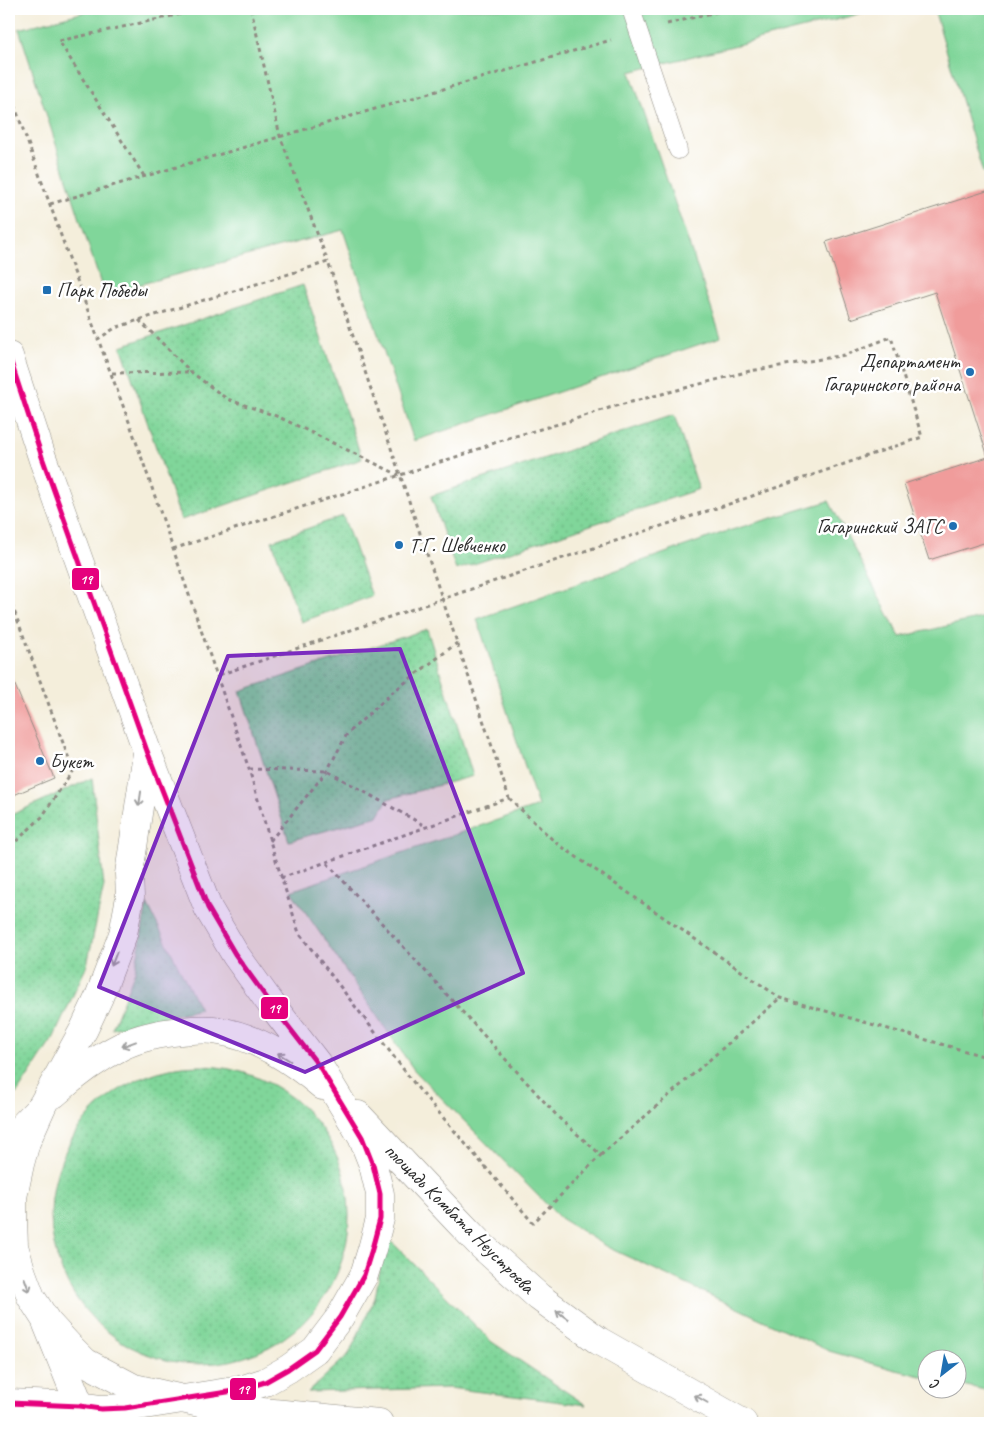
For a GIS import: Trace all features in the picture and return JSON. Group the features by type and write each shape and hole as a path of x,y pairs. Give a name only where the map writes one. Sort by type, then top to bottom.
{"main road":[{"path":"9,356 42,458 147,751"},
{"name":"площадь Комбата Неустроева","path":"9,1403 81,1415 101,1409 125,1408 240,1390 265,1382 315,1350 340,1317 364,1275 380,1219 380,1194 373,1164 362,1137 319,1066 235,954 208,908 147,751"},
{"name":"площадь Комбата Неустроева","path":"147,751 129,874 130,897 123,934 99,997 84,1029 43,1104 26,1142 13,1197 14,1246 22,1273 31,1297 47,1322 85,1362 134,1388 222,1408 379,1423"},
{"name":"площадь Комбата Неустроева","path":"9,1140 43,1104 64,1086 123,1045 164,1032 218,1030 242,1036 268,1048 312,1076 364,1120 476,1240 539,1297 599,1342 744,1423"},
{"name":"площадь Комбата Неустроева","path":"47,1322 81,1415"},
{"path":"141,1423 183,1399"}],"lane":[{"path":"631,9 678,150"}],"path":[{"path":"144,176 59,40 204,9"},
{"path":"251,9 280,136 328,262 509,798 555,842 780,998 990,1058"},
{"path":"50,204 638,32 729,9"},
{"path":"9,90 112,374 249,769 299,932 416,1087 533,1223 601,1155 780,998"},
{"path":"98,339 115,328 328,262"},
{"path":"139,320 191,372 227,399 279,417 399,475"},
{"path":"173,549 505,439 612,407 750,371 845,355 891,337 922,437 732,504 548,563 216,676"},
{"path":"112,374 191,372"},
{"path":"9,597 73,770 42,817 9,848"},
{"path":"270,841 327,772 347,734 394,691 457,643"},
{"path":"249,769 327,772 428,827"},
{"path":"281,878 509,798"},
{"path":"328,862 560,1119 601,1155"},
{"path":"986,1056 990,1018"}],"highlighted area":[{"path":"400,649 523,973 305,1072 99,987 228,656"}],"green space":[{"path":"96,9 879,9 630,72 721,337 414,441 343,230 104,294 19,29"},
{"path":"934,9 990,9 990,171 983,173"},
{"path":"303,285 362,459 181,520 121,346"},
{"path":"674,415 699,489 456,570 431,496"},
{"path":"829,501 900,637 990,616 990,1391 966,1386 966,1350 916,1350 916,1375 829,1351 607,1247 560,1218 414,1070 291,891 538,806 477,619 725,532"},
{"path":"343,516 372,596 301,622 272,541"},
{"path":"427,629 473,776 388,799 378,816 289,841 240,691"},
{"path":"92,778 104,886 87,965 54,1037 18,1092 9,1100 9,816"},
{"path":"147,904 200,1009 112,1029 135,971"},
{"path":"200,1066 243,1072 270,1083 295,1100 315,1120 332,1145 338,1158 346,1186 349,1215 343,1258 332,1285 315,1310 295,1330 270,1347 257,1353 229,1361 200,1364 157,1358 130,1347 105,1330 85,1310 68,1285 62,1272 54,1244 51,1215 57,1172 68,1145 85,1120 105,1100 130,1083 143,1077 171,1069"},
{"path":"386,1236 492,1342 586,1405 449,1388 308,1392 349,1354 375,1298"}],"building":[{"path":"990,190 990,541 929,560 904,484 988,457 935,292 851,319 826,242"},
{"path":"9,671 54,778 9,797"}],"transit line":[{"name":"19","path":"9,356 42,457 147,751 208,908 235,954 319,1066 362,1137 373,1165 380,1194 380,1219 364,1275 340,1317 315,1350 265,1382 240,1390 125,1408 101,1409 80,1406 9,1403"}],"place":[{"name":"Парк Победы","path":"47,290"},
{"name":"Департамент Гагаринского района","path":"970,372"},
{"name":"Гагаринский ЗАГС","path":"953,526"},
{"name":"Т.Г. Шевченко","path":"399,545"},
{"name":"Букет","path":"40,761"}]}
